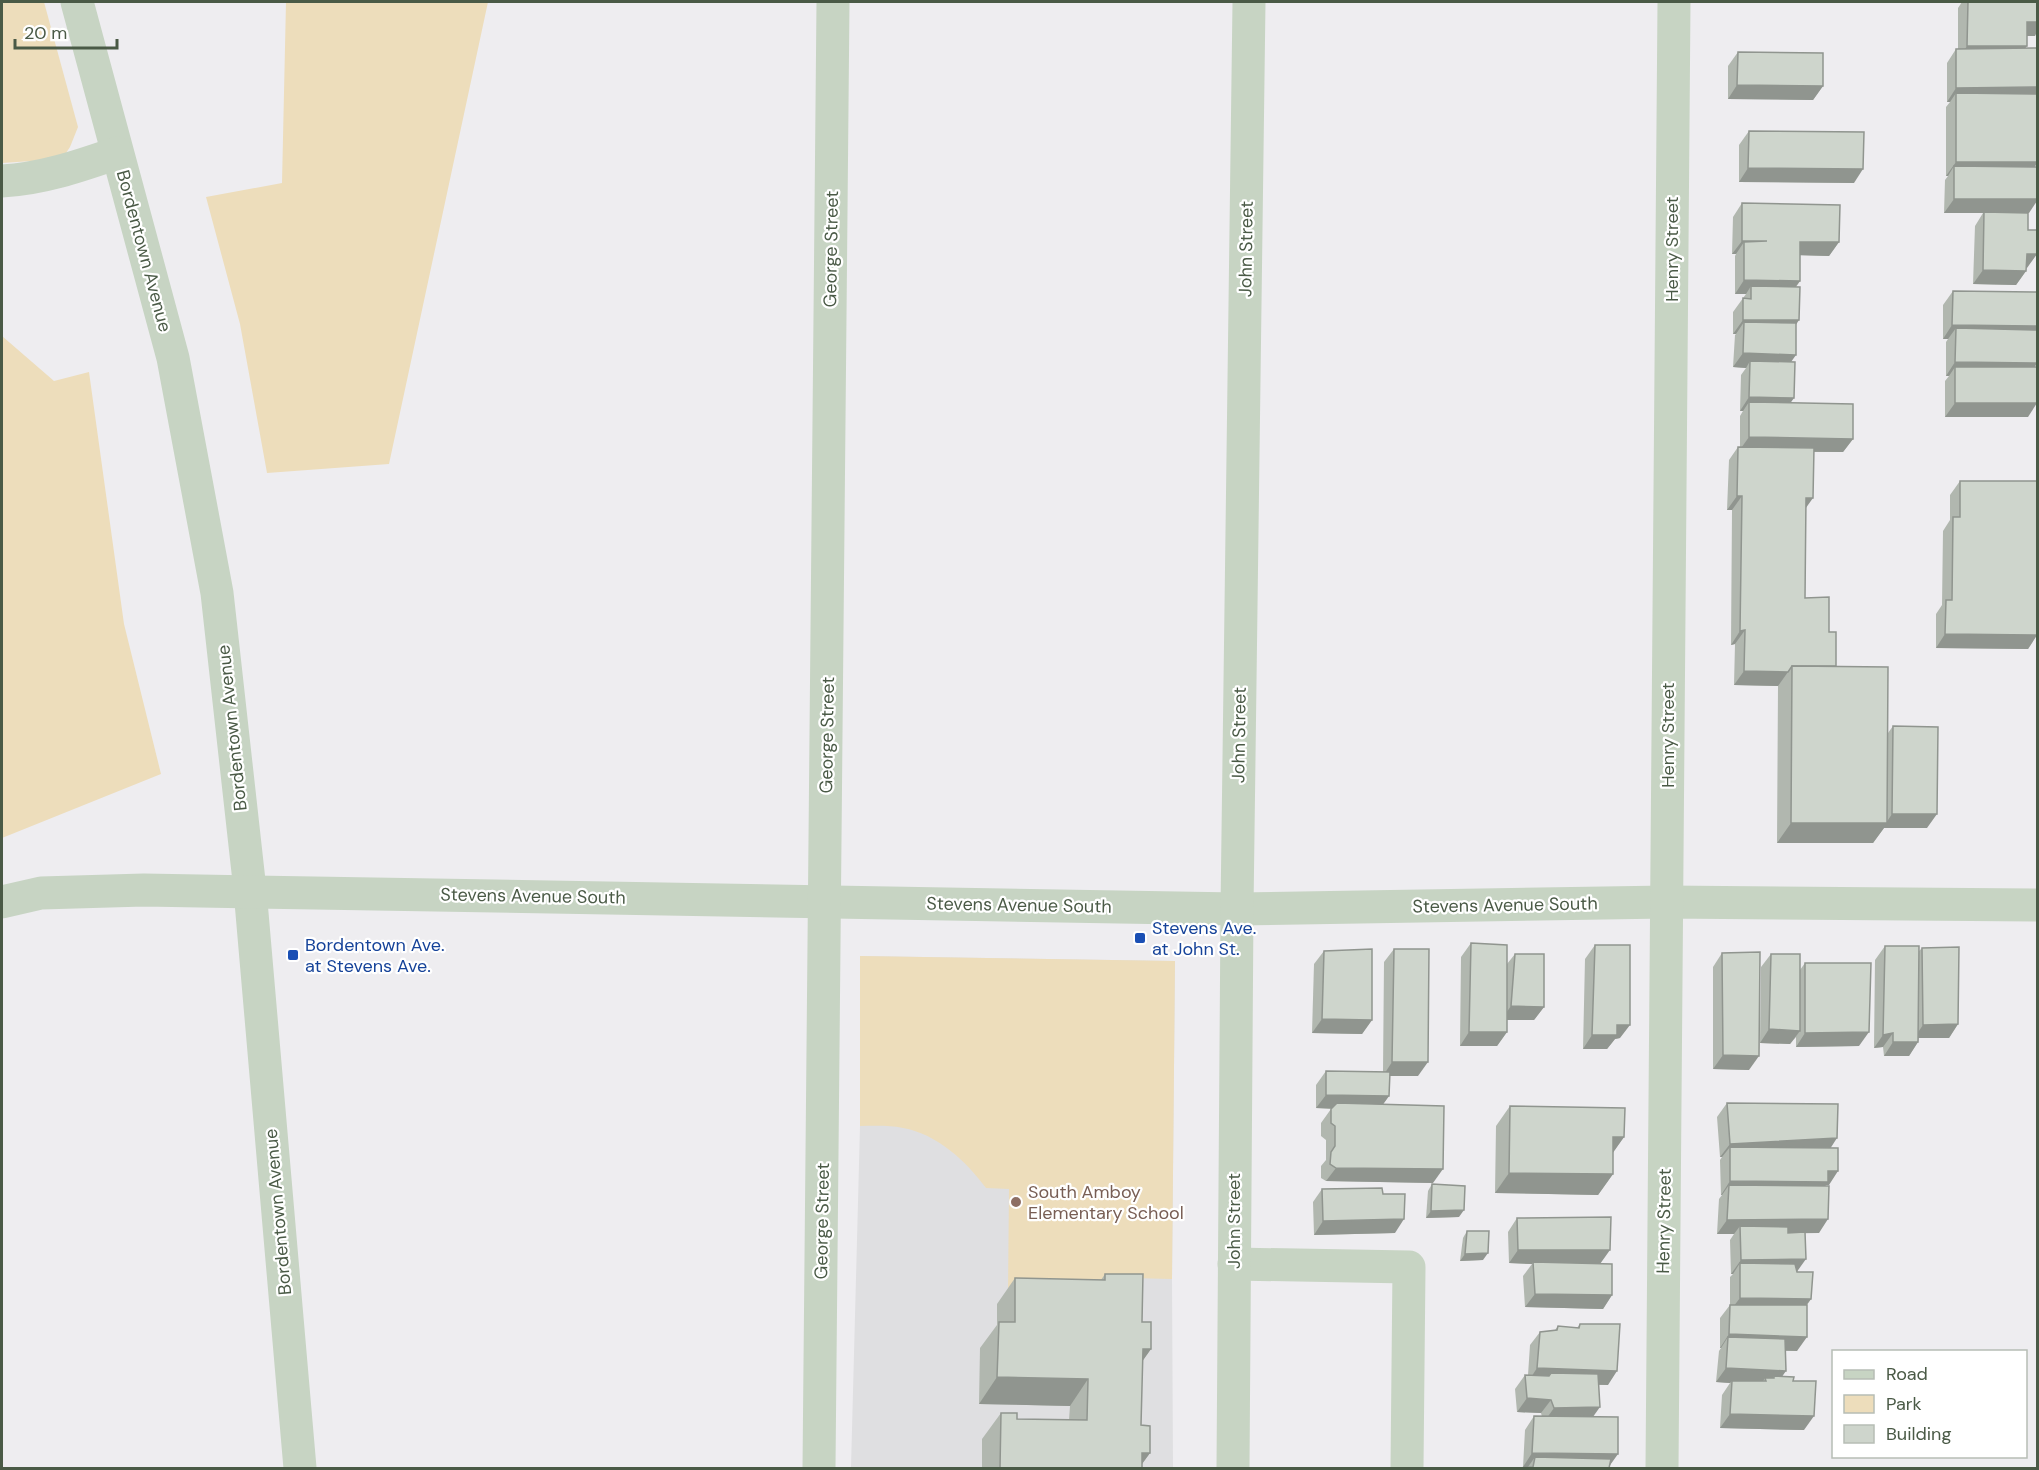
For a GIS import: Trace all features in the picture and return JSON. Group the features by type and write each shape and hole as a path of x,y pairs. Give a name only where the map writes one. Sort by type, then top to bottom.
{"street":[{"name":"Bordentown Avenue","path":"77,2 172,358 217,593 250,890 300,1468"},
{"name":"George Street","path":"819,1468 833,2"},
{"name":"John Street","path":"1233,1468 1237,909 1249,2"},
{"name":"Henry Street","path":"1662,1468 1674,2"},
{"path":"2,181 24,180 70,169 117,153"},
{"name":"Stevens Avenue South","path":"2,902 41,893 250,890 1237,909 1667,902 2037,905"},
{"path":"1234,1264 1409,1267 1407,1468"}],"shaded area":[{"name":"South Amboy Elementary School","path":"860,956 1175,961 1173,1468 851,1468 860,1126"}],"green space":[{"path":"2,2 44,2 78,127 62,159 2,163"},
{"path":"286,2 488,2 389,464 267,473 240,324 206,197 282,183"},
{"path":"2,336 54,381 89,372 124,624 161,774 2,838"},
{"path":"860,956 1175,961 1172,1279 1131,1278 1008,1291 1009,1189 986,1188 950,1150 916,1131 898,1127 860,1126"}],"building":[{"path":"1968,2 2037,2 2037,22 2027,22 2027,46 1967,46"},
{"path":"2037,48 2037,87 1956,88 1956,49"},
{"path":"1738,52 1823,53 1823,86 1737,85"},
{"path":"1956,93 2037,94 2037,162 1956,162"},
{"path":"1749,131 1864,132 1863,169 1748,168"},
{"path":"1954,166 2037,167 2037,199 1954,199"},
{"path":"1742,203 1840,205 1839,242 1800,242 1800,281 1744,280 1744,242 1767,241 1742,241"},
{"path":"1984,212 2028,213 2028,230 2037,230 2037,254 2027,254 2026,271 1983,270"},
{"path":"1751,286 1800,287 1799,320 1743,320 1743,298 1751,299"},
{"path":"1953,291 2037,292 2037,326 1952,325"},
{"path":"1744,322 1796,323 1796,355 1743,353"},
{"path":"1956,328 2037,330 2037,363 1955,362"},
{"path":"1750,361 1795,362 1794,398 1749,397"},
{"path":"1955,367 2037,367 2037,403 1955,403"},
{"path":"1749,402 1853,404 1853,439 1749,437"},
{"path":"1738,447 1814,448 1813,498 1806,498 1805,598 1829,597 1829,632 1836,632 1836,666 1792,666 1788,672 1744,671 1745,630 1740,631 1742,496 1737,496"},
{"path":"1960,481 2037,481 2037,635 1945,634 1946,600 1952,600 1953,517 1960,517"},
{"path":"1792,666 1888,667 1887,823 1791,823"},
{"path":"1893,726 1938,727 1937,814 1892,814"},
{"path":"1471,943 1507,945 1507,1032 1469,1032"},
{"path":"1595,945 1630,945 1630,1025 1617,1025 1617,1035 1592,1035"},
{"path":"1885,946 1919,946 1918,1042 1893,1042 1893,1033 1883,1035"},
{"path":"1959,947 1958,1024 1923,1025 1922,948"},
{"path":"1372,949 1372,1020 1322,1019 1324,951"},
{"path":"1394,949 1429,949 1428,1062 1392,1062"},
{"path":"1760,952 1759,1056 1723,1055 1722,953"},
{"path":"1515,954 1544,954 1544,1007 1511,1006"},
{"path":"1771,954 1800,954 1800,1031 1769,1029"},
{"path":"1805,963 1871,963 1869,1032 1805,1033"},
{"path":"1326,1071 1390,1072 1389,1096 1326,1095"},
{"path":"1337,1103 1444,1106 1443,1169 1336,1168 1330,1164 1331,1152 1335,1146 1335,1126 1331,1123 1331,1109"},
{"path":"1727,1103 1838,1104 1837,1138 1730,1144"},
{"path":"1510,1106 1625,1108 1624,1137 1613,1137 1613,1174 1509,1173"},
{"path":"1730,1147 1838,1148 1838,1171 1828,1171 1828,1182 1730,1181"},
{"path":"1432,1184 1465,1186 1464,1210 1431,1211"},
{"path":"1729,1185 1829,1186 1828,1219 1727,1220"},
{"path":"1382,1188 1383,1194 1405,1194 1404,1219 1323,1221 1322,1189"},
{"path":"1611,1217 1610,1250 1518,1250 1517,1218"},
{"path":"1740,1226 1788,1227 1788,1233 1805,1232 1806,1259 1741,1260"},
{"path":"1467,1231 1489,1231 1488,1253 1465,1254"},
{"path":"1533,1262 1612,1264 1612,1295 1535,1294"},
{"path":"1740,1263 1795,1264 1797,1272 1813,1272 1811,1299 1740,1298"},
{"path":"1105,1274 1143,1274 1142,1322 1151,1322 1151,1349 1143,1349 1141,1425 1150,1426 1150,1453 1142,1453 1142,1468 1000,1468 1001,1413 1017,1413 1017,1419 1087,1420 1088,1379 997,1377 999,1322 1015,1322 1015,1278 1105,1280"},
{"path":"1730,1305 1807,1305 1807,1337 1729,1334"},
{"path":"1580,1324 1620,1324 1617,1371 1537,1368 1540,1332 1557,1330 1558,1326 1579,1328"},
{"path":"1728,1337 1785,1339 1786,1371 1726,1368"},
{"path":"1551,1373 1598,1374 1600,1407 1554,1408 1551,1400 1527,1398 1525,1375 1549,1376"},
{"path":"1774,1376 1794,1377 1793,1381 1816,1381 1814,1416 1730,1414 1732,1381 1766,1381 1765,1378 1774,1378"},
{"path":"1534,1416 1618,1417 1618,1454 1532,1453"},
{"path":"1535,1457 1611,1459 1609,1468 1516,1468 1533,1467"}],"place":[{"name":"Stevens Ave. at John St.","path":"1140,938"},
{"name":"Bordentown Ave. at Stevens Ave.","path":"293,955"},
{"name":"South Amboy Elementary School","path":"1016,1202"}]}
